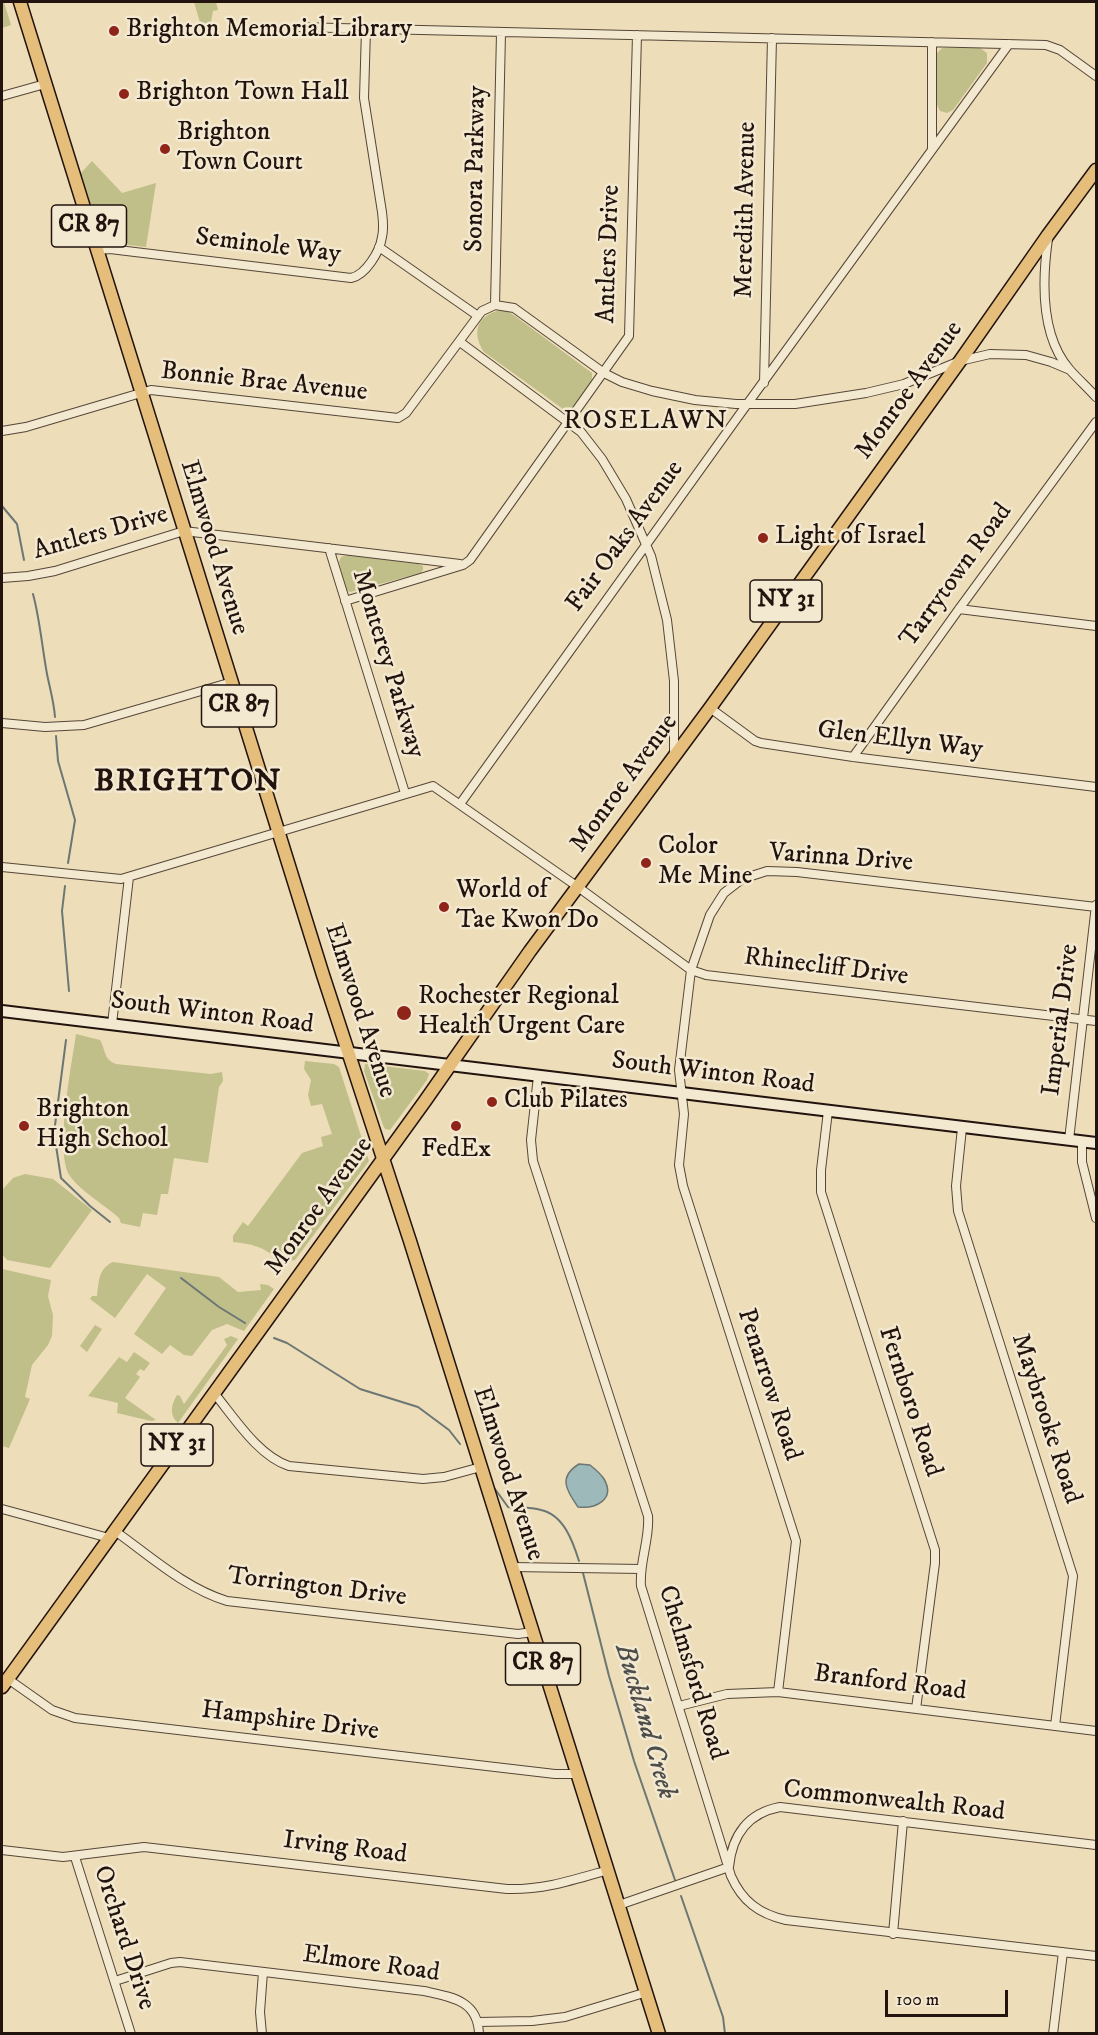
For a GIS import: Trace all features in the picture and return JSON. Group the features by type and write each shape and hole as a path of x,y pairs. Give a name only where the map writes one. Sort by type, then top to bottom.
{"main road":[{"name":"Elmwood Avenue","path":"20,2 348,1053 384,1158 659,2034"},
{"name":"Monroe Avenue","path":"5,1683 384,1158 530,951 710,708 1096,170"},
{"name":"South Winton Road","path":"2,1011 1096,1143"}],"street":[{"path":"296,27 1053,46 1096,76"},
{"name":"Seminole Way","path":"97,250 110,249 351,278 363,272 379,248 383,230 364,98 366,29"},
{"name":"Sonora Parkway","path":"495,305 501,33"},
{"name":"Antlers Drive","path":"2,578 43,574 184,531 463,565 470,560 604,373 630,331 637,35"},
{"name":"Meredith Avenue","path":"764,383 772,38"},
{"path":"932,42 932,149"},
{"name":"Fair Oaks Avenue","path":"460,804 1009,44"},
{"path":"2,96 45,84"},
{"path":"1048,235 1044,274 1047,316 1058,349 1070,370 1096,397"},
{"path":"379,248 478,316 482,311 495,305 506,306 522,313 604,373 652,391 695,400 747,405 806,403 904,384 960,361 990,354 1008,353 1034,357 1070,370"},
{"name":"Bonnie Brae Avenue","path":"2,431 26,427 151,390 398,418 406,413 478,316"},
{"path":"460,342 569,421 586,438 614,478 637,521 647,545 662,597 670,642 674,681 674,754"},
{"name":"Tarrytown Road","path":"854,757 1096,422"},
{"name":"Monterey Parkway","path":"329,548 405,793"},
{"path":"345,601 463,565"},
{"path":"959,609 1096,626"},
{"path":"2,723 45,727 84,725 232,682"},
{"name":"Glen Ellyn Way","path":"710,708 761,743 1096,787"},
{"name":"Rhinecliff Drive","path":"2,867 112,879 129,877 433,786 578,887 691,970 706,975 1096,1021"},
{"name":"Varinna Drive","path":"681,1093 679,1070 691,970 717,903 729,888 742,879 767,871 797,872 1096,906"},
{"path":"112,1024 129,877"},
{"name":"Imperial Drive","path":"1069,1140 1096,906"},
{"name":"Chelmsford Road","path":"538,1076 531,1140 533,1161 648,1516 641,1586 735,1884 754,1908 786,1920 1096,1956"},
{"name":"Penarrow Road","path":"681,1093 684,1114 679,1164 683,1186 796,1541 778,1692"},
{"name":"Fernboro Road","path":"828,1111 821,1170 821,1192 934,1550 935,1563 916,1708"},
{"name":"Maybrooke Road","path":"962,1128 956,1186 958,1211 1073,1576 1054,1726"},
{"path":"1082,1142 1082,1162 1096,1218"},
{"path":"214,1393 264,1452 289,1466 423,1479 444,1477 481,1467"},
{"path":"2,1509 112,1534"},
{"name":"Torrington Drive","path":"112,1534 192,1586 206,1594 227,1601 518,1634 533,1632"},
{"path":"512,1567 641,1569"},
{"name":"Hampshire Drive","path":"5,1683 52,1710 75,1718 555,1774 578,1774"},
{"name":"Branford Road","path":"679,1706 728,1694 778,1692 1096,1731"},
{"name":"Commonwealth Road","path":"729,1867 732,1847 738,1833 754,1817 771,1809 787,1807 1096,1845"},
{"path":"893,1934 903,1821"},
{"name":"Irving Road","path":"75,1857 144,1846 529,1890 558,1885 608,1870"},
{"name":"Orchard Drive","path":"2,1850 75,1857 131,2034"},
{"path":"619,1905 729,1867"},
{"path":"1053,2034 1063,1952"},
{"name":"Elmore Road","path":"115,1981 176,1962 438,1994 465,2004 473,2012 478,2022"},
{"path":"262,2034 260,1997 263,1972"},
{"path":"479,2034 478,2022 532,2021 565,2017 647,1992"}],"shaded area":[{"path":"2,2 4,2 11,25 2,28"},
{"path":"194,2 216,2 218,10 213,11 211,22 201,26"},
{"path":"942,48 980,48 987,53 987,63 953,110 947,113 940,111 937,105 937,53"},
{"path":"92,161 122,193 156,183 146,247 111,243 101,236 81,173"},
{"path":"497,311 507,311 515,316 592,373 592,380 571,409 563,409 484,352 478,339 478,327 484,317"},
{"path":"347,555 419,564 423,566 423,570 421,573 350,592 346,590 339,562 341,557"},
{"path":"76,1034 100,1040 107,1057 116,1064 211,1074 222,1072 223,1081 219,1087 208,1163 174,1158 168,1194 161,1194 157,1215 143,1213 140,1227 121,1223 119,1218 74,1182 66,1164 64,1129"},
{"path":"305,1061 334,1064 339,1067 369,1161 295,1260 289,1261 280,1259 255,1246 233,1242 233,1236 243,1222 248,1226 302,1153 323,1146 321,1137 332,1134 322,1104 311,1106 308,1095 311,1080 304,1069"},
{"path":"365,1064 425,1071 429,1074 390,1130 385,1129 383,1125 364,1071"},
{"path":"25,1174 53,1179 92,1210 50,1268 7,1260 2,1254 2,1190 13,1178"},
{"path":"113,1262 219,1277 238,1292 261,1290 260,1284 274,1289 244,1331 227,1324 212,1330 192,1356 184,1355 170,1345 162,1354 134,1334 166,1288 147,1274 115,1318 90,1299 92,1296 97,1296 99,1280 104,1268"},
{"path":"2,1269 51,1280 48,1296 53,1315 52,1336 48,1345 32,1365 25,1397 30,1399 9,1448 2,1446"},
{"path":"95,1325 102,1329 87,1352 80,1346"},
{"path":"231,1336 238,1339 178,1423 173,1417 172,1410 177,1395 184,1404 227,1345 224,1339"},
{"path":"134,1352 150,1363 144,1371 140,1369 136,1374 140,1377 125,1398 156,1420 151,1421 117,1413 118,1403 88,1396 119,1357 127,1362"}],"water":[{"path":"579,1464 590,1465 604,1479 607,1486 606,1498 597,1505 578,1507 570,1495 566,1479 572,1469"}],"waterway":[{"path":"2,506 17,524 24,560"},
{"path":"33,594 55,717"},
{"path":"56,736 58,761 75,820 68,863"},
{"path":"65,886 62,911 69,991"},
{"name":"Buckland Creek","path":"66,1040 54,1133 61,1178 110,1222"},
{"name":"Buckland Creek","path":"181,1278 219,1307 245,1323"},
{"name":"Buckland Creek","path":"274,1338 287,1343 360,1389 418,1407 449,1430 460,1444"},
{"name":"Buckland Creek","path":"495,1489 508,1507 537,1509 556,1517 566,1530 579,1561"},
{"name":"Buckland Creek","path":"583,1573 609,1676 634,1761 675,1880"},
{"name":"Buckland Creek","path":"681,1896 723,2017 725,2034"}],"place":[{"name":"Brighton Memorial Library","path":"114,31"},
{"name":"Brighton Town Hall","path":"124,94"},
{"name":"Brighton Town Court","path":"165,149"},
{"name":"Light of Israel","path":"763,538"},
{"name":"Color Me Mine","path":"646,863"},
{"name":"World of Tae Kwon Do","path":"444,907"},
{"name":"Rochester Regional Health Urgent Care","path":"404,1013"},
{"name":"Club Pilates","path":"492,1102"},
{"name":"Brighton High School","path":"24,1126"},
{"name":"FedEx","path":"456,1126"}],"district":[{"name":"ROSELAWN","path":"646,422"},
{"name":"BRIGHTON","path":"188,783"}]}
